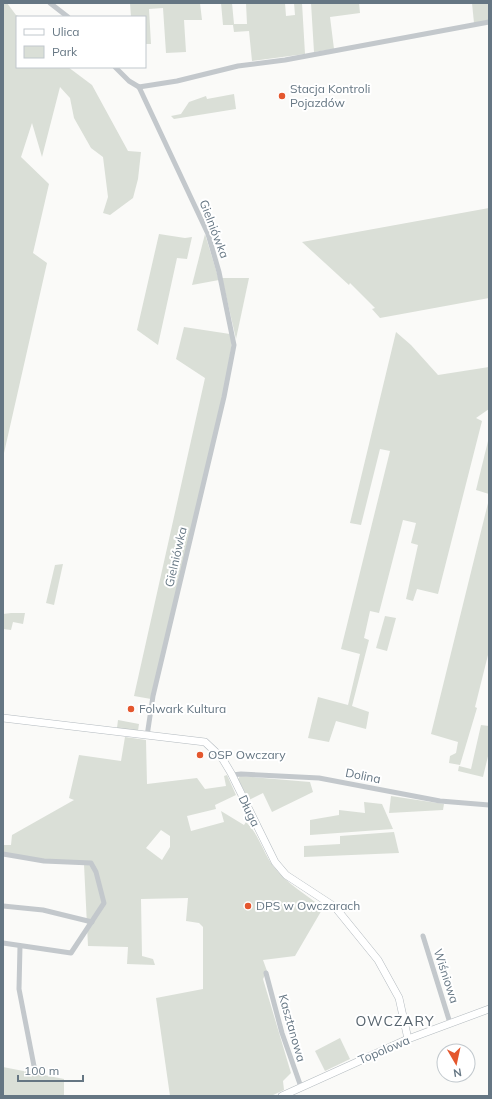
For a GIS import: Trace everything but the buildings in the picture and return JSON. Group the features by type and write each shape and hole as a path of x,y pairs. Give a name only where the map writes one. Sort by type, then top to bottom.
{"street":[{"path":"50,3 67,16"},
{"path":"116,68 129,81 139,87 176,81 238,66 285,60 489,22"},
{"name":"Gielniówka","path":"139,87 208,234 219,272 234,344 224,397 153,696 147,736"},
{"name":"Długa","path":"3,718 147,736 188,738 205,742 222,758 232,775 275,862 286,875 335,907 378,960 399,998 408,1039"},
{"name":"Dolina","path":"232,775 241,774 319,778 440,801 489,804"},
{"path":"3,854 44,861 91,863 96,872 104,903 71,953 3,944"},
{"path":"3,906 43,910 92,922"},
{"name":"Wiśniowa","path":"423,936 450,1023"},
{"path":"20,946 19,989 34,1066"},
{"name":"Kasztanowa","path":"266,973 282,1033 301,1087"},
{"name":"Topolowa","path":"282,1096 408,1039 489,1009"}],"green space":[{"path":"3,3 7,3 16,15 18,16 16,16 16,68 69,68 92,85 128,151 141,152 138,179 133,198 110,215 103,213 108,197 103,157 91,148 74,118 70,98 60,87 42,157 32,123 21,157 49,184 33,253 47,263 4,453"},
{"path":"130,3 200,3 202,20 184,20 186,52 166,53 163,8 149,9 151,44 146,44 146,16 131,16"},
{"path":"221,3 232,3 234,24 247,24 246,3 285,3 286,16 295,15 294,3 302,3 305,54 252,61 249,31 234,32 233,25 223,25"},
{"path":"311,3 359,3 360,13 330,17 334,49 314,52"},
{"path":"472,3 489,3 489,20 474,23"},
{"path":"234,94 236,109 174,119 171,116 181,114 189,102 206,96 207,99"},
{"path":"489,208 489,298 380,318 372,309 375,308 350,283 349,285 302,242"},
{"path":"159,234 185,238 192,237 187,259 177,258 158,345 137,330"},
{"path":"205,234 219,280 192,285"},
{"path":"222,278 249,278 236,339"},
{"path":"184,327 230,334 232,343 224,391 151,699 134,696 205,378 176,359"},
{"path":"396,332 411,345 438,375 489,367 489,409 476,418 482,421 438,594 417,589 413,601 406,599 418,545 411,543 416,523 403,520 379,613 370,611 364,638 369,640 352,706 369,712 366,729 336,721 329,742 308,738 318,697 348,705 360,654 341,649 390,451 380,449 361,525 350,523"},
{"path":"489,437 489,494 476,490"},
{"path":"489,499 489,651 475,707 477,708 460,765 449,763 450,756 456,753 458,742 431,734"},
{"path":"63,564 54,605 46,603 55,565"},
{"path":"25,613 23,624 13,622 11,630 3,629 3,614"},
{"path":"385,616 396,618 387,651 376,648"},
{"path":"118,720 139,724 138,731 117,728"},
{"path":"481,725 489,726 489,752 483,777 458,771 459,766 471,769"},
{"path":"125,737 146,740 147,784 197,778 205,789 226,786 224,776 227,775 236,795 215,805 216,809 187,816 191,831 224,822 221,811 244,825 246,822 254,832 270,862 279,873 323,908 295,956 263,960 267,971 263,979 291,1073 283,1081 284,1090 271,1096 170,1096 156,998 203,989 203,927 199,923 186,921 188,898 141,899 142,956 153,959 155,965 127,964 128,947 88,946 84,864 3,854 3,845 11,845 12,835 74,800 69,798 79,755 121,761","holes":["161,830 170,836 170,847 162,860 146,848"]},
{"path":"240,776 310,782 313,792 272,812 263,793 249,800 238,779"},
{"path":"391,796 444,804 443,810 389,813"},
{"path":"364,802 382,804 393,829 310,835 310,820 339,815 339,810 365,813"},
{"path":"394,832 399,853 304,857 304,846 340,844 340,836"},
{"path":"340,1038 350,1059 325,1071 315,1051"},
{"path":"3,1067 64,1079 64,1096 3,1096"}],"place":[{"name":"Stacja Kontroli Pojazdów","path":"282,96"},
{"name":"Folwark Kultura","path":"131,709"},
{"name":"OSP Owczary","path":"200,755"},
{"name":"DPS w Owczarach","path":"248,906"}],"district":[{"name":"OWCZARY","path":"395,1021"}]}
